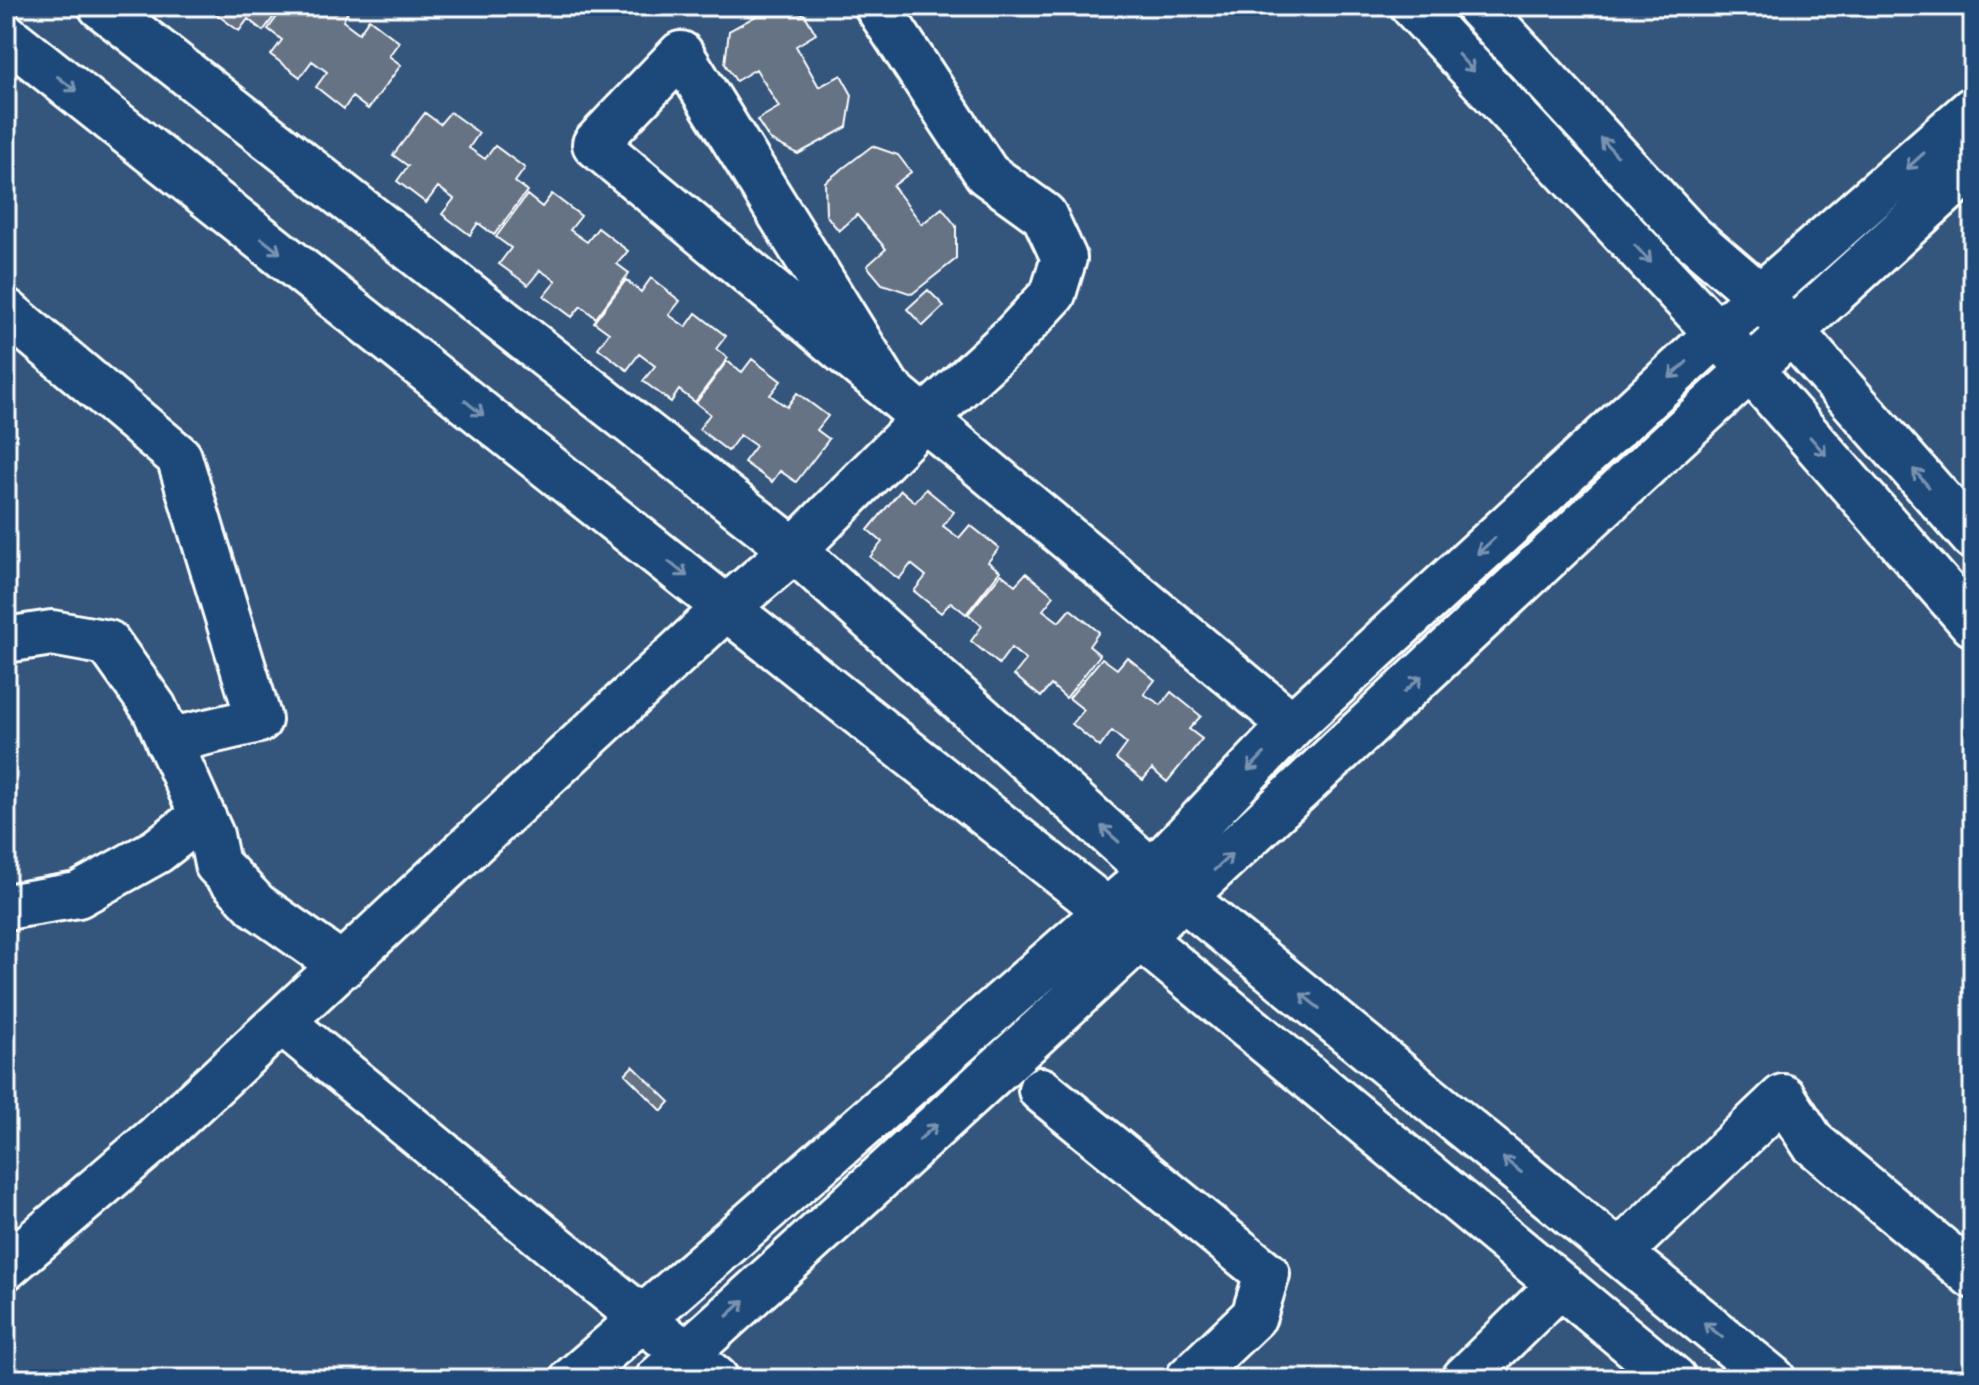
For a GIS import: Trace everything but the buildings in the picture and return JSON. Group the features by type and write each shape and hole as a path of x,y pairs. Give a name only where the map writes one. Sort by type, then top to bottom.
{"street":[{"path":"101,6 794,550 1168,885 1773,1379"},
{"path":"6,1267 155,1139 726,608 794,550 924,419 1012,338 1053,294 1064,258 1044,215 987,174 877,6"},
{"path":"1413,6 1751,370 1973,624"},
{"path":"1478,6 1689,235 1761,297 1973,537"},
{"path":"6,36 1124,925 1674,1379"},
{"path":"888,388 681,54 595,144 1292,725"},
{"path":"1168,885 1292,725 1717,334 1973,109"},
{"path":"573,1379 642,1318 1124,925 1751,370 1973,166"},
{"path":"6,311 179,457 259,720 168,741"},
{"path":"6,640 52,633 108,643 154,708 211,835 217,864 256,905 343,966"},
{"path":"6,907 78,895 157,851 202,816"},
{"path":"282,1022 642,1318 687,1371 1124,925"},
{"path":"1041,1090 1267,1274 1254,1316 1188,1379"},
{"path":"1619,1253 1783,1097 1813,1143 1973,1276"},
{"path":"1464,1379 1560,1285"}]}
